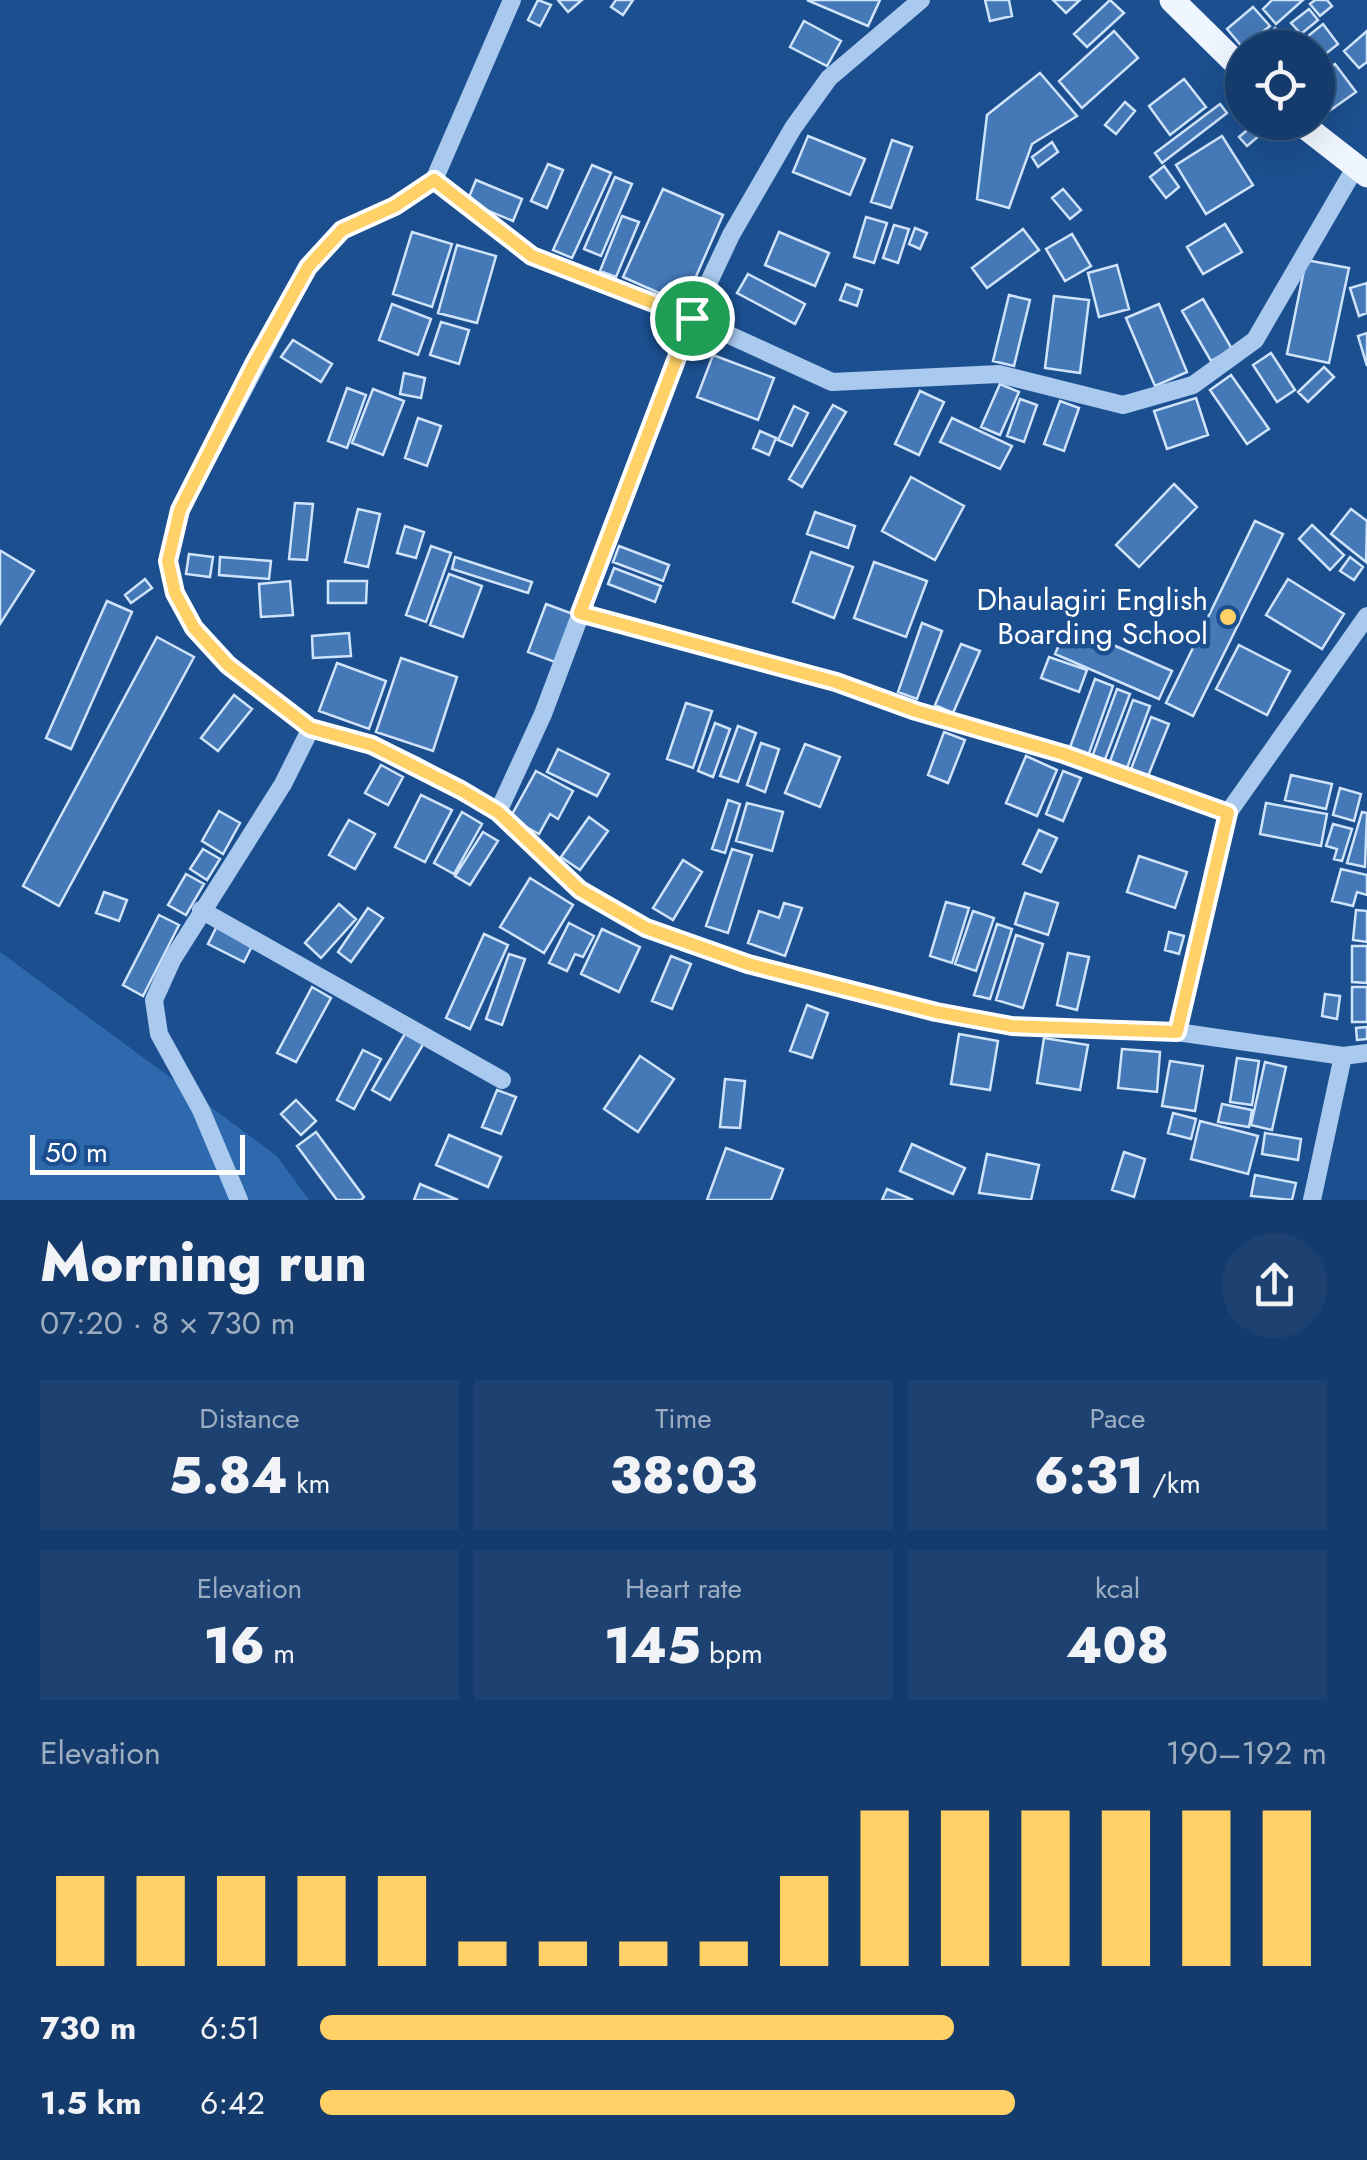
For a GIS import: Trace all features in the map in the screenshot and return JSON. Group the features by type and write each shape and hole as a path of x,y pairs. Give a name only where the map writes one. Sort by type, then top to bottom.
{"main road":[{"path":"1172,0 1225,52"},
{"path":"1322,140 1361,171"}],"street":[{"path":"512,0 434,180 395,206 342,230 308,267 194,480 180,510 168,561 175,593 194,628 228,665 310,728 372,745 498,812 580,890 646,928 748,964 901,1004 1012,1026 1177,1032 1343,1056 1367,1052"},
{"path":"498,812 542,714 692,318 731,236 793,128 829,78 920,0"},
{"path":"434,180 532,256 692,318 832,382 999,374 1123,404 1193,386 1255,340 1361,171"},
{"path":"580,613 836,682 916,711 1064,754 1228,813"},
{"path":"1177,1032 1228,813 1367,616"},
{"path":"239,1200 200,1110 159,1034 154,1000 202,910 283,784 310,728"},
{"path":"202,910 502,1080"},
{"path":"1312,1200 1343,1056"}],"shaded area":[{"path":"0,952 277,1156 309,1200 0,1200"}],"building":[{"path":"538,0 551,5 540,26 528,20"},
{"path":"558,0 582,0 568,12"},
{"path":"616,0 633,0 623,15 611,7"},
{"path":"807,0 880,0 868,26"},
{"path":"985,0 1009,0 1012,16 990,21"},
{"path":"1053,0 1080,0 1066,13"},
{"path":"1110,0 1124,13 1087,47 1074,34"},
{"path":"1272,0 1303,0 1276,24 1263,9"},
{"path":"1327,0 1332,6 1320,16 1310,4"},
{"path":"1253,7 1270,26 1265,30 1227,29"},
{"path":"1309,9 1318,20 1306,30 1297,30 1291,23"},
{"path":"804,21 841,41 827,66 790,47"},
{"path":"1114,31 1138,58 1082,108 1059,81"},
{"path":"1367,31 1367,62 1359,68 1344,51"},
{"path":"1335,64 1356,92 1335,107"},
{"path":"1040,73 1077,116 1032,144 1009,208 977,199 987,115"},
{"path":"1184,79 1206,107 1170,135 1149,106"},
{"path":"1125,102 1135,111 1116,134 1105,125"},
{"path":"1220,104 1225,110 1225,115 1162,163 1155,153"},
{"path":"808,136 865,159 850,195 793,172"},
{"path":"1222,136 1253,185 1206,214 1176,165"},
{"path":"892,140 912,147 891,208 871,202"},
{"path":"1052,142 1058,152 1038,167 1032,157"},
{"path":"548,164 563,170 547,208 531,201"},
{"path":"592,165 611,173 572,258 553,250"},
{"path":"1164,166 1179,187 1166,198 1150,177"},
{"path":"615,177 632,184 601,256 584,249"},
{"path":"476,180 522,199 513,221 467,202"},
{"path":"663,189 723,215 684,304 623,277"},
{"path":"1063,189 1081,210 1070,219 1052,198"},
{"path":"622,216 639,222 616,277 600,271"},
{"path":"866,217 887,223 874,263 854,257"},
{"path":"1225,224 1242,252 1203,274 1187,247"},
{"path":"894,225 909,229 898,263 883,258"},
{"path":"915,228 927,233 920,249 909,244"},
{"path":"1023,229 1039,250 987,288 972,268"},
{"path":"412,232 452,244 432,307 393,294"},
{"path":"779,232 829,253 815,286 765,265"},
{"path":"1072,234 1091,266 1065,281 1046,249"},
{"path":"457,245 496,256 477,323 438,313"},
{"path":"1306,260 1349,268 1329,363 1287,354"},
{"path":"1117,265 1129,309 1099,317 1088,273"},
{"path":"748,274 805,304 795,324 737,293"},
{"path":"1367,283 1367,313 1359,316 1350,288"},
{"path":"846,284 862,290 857,306 840,300"},
{"path":"1009,295 1030,300 1014,366 993,361"},
{"path":"1054,296 1089,300 1080,373 1045,368"},
{"path":"1203,299 1232,349 1211,361 1182,311"},
{"path":"392,304 431,319 418,355 379,340"},
{"path":"1159,304 1187,372 1155,386 1126,318"},
{"path":"441,322 469,330 459,364 430,355"},
{"path":"1367,333 1367,366 1358,336"},
{"path":"293,340 332,364 321,382 281,357"},
{"path":"1271,353 1295,390 1277,402 1253,365"},
{"path":"713,355 774,378 758,420 697,397"},
{"path":"1324,367 1334,377 1308,402 1298,392"},
{"path":"404,373 425,378 421,398 400,394"},
{"path":"1231,375 1269,429 1247,444 1210,390"},
{"path":"1000,384 1019,392 1000,435 981,427"},
{"path":"347,388 366,395 347,448 328,441"},
{"path":"373,389 404,401 383,455 352,443"},
{"path":"920,391 944,402 919,455 895,444"},
{"path":"1196,398 1208,435 1167,449 1154,411"},
{"path":"1020,399 1037,405 1024,442 1007,436"},
{"path":"1060,401 1079,408 1064,451 1044,444"},
{"path":"833,405 846,412 802,487 789,479"},
{"path":"794,406 808,413 792,446 778,440"},
{"path":"418,418 441,426 427,466 405,458"},
{"path":"952,418 1012,446 1000,469 940,442"},
{"path":"760,431 776,438 769,455 753,448"},
{"path":"911,477 964,506 935,560 882,531"},
{"path":"1174,484 1197,507 1139,567 1116,545"},
{"path":"295,503 313,504 307,560 289,559"},
{"path":"358,509 380,514 368,567 345,562"},
{"path":"1351,509 1367,521 1366,562 1331,534"},
{"path":"815,512 855,526 848,548 807,534"},
{"path":"1255,521 1283,534 1193,716 1166,703"},
{"path":"1312,525 1344,555 1330,570 1299,539"},
{"path":"405,526 424,532 416,558 397,553"},
{"path":"431,546 451,553 426,622 406,615"},
{"path":"619,546 669,565 663,581 613,562"},
{"path":"811,552 853,567 834,618 793,602"},
{"path":"0,553 34,571 0,624"},
{"path":"189,554 213,557 210,577 186,574"},
{"path":"220,557 271,561 269,579 219,575"},
{"path":"455,557 532,582 528,593 452,569"},
{"path":"1350,557 1363,567 1354,580 1340,571"},
{"path":"874,562 927,581 906,637 854,618"},
{"path":"614,568 661,586 655,602 608,584"},
{"path":"449,574 482,586 463,637 430,625"},
{"path":"145,579 152,588 131,603 125,595"},
{"path":"1288,579 1344,614 1322,649 1266,615"},
{"path":"290,581 293,615 261,617 259,584"},
{"path":"328,581 367,581 366,603 328,603"},
{"path":"107,601 132,612 71,749 46,738"},
{"path":"546,604 573,614 555,662 528,652"},
{"path":"922,623 942,631 917,699 898,692"},
{"path":"1068,625 1172,671 1159,699 1055,654"},
{"path":"349,633 351,656 313,658 312,636"},
{"path":"157,637 194,657 59,906 23,886"},
{"path":"961,644 980,651 953,713 935,705"},
{"path":"1239,645 1290,671 1267,715 1216,689"},
{"path":"1049,657 1087,670 1079,692 1041,678"},
{"path":"401,658 457,677 433,751 376,732"},
{"path":"337,663 386,681 369,729 319,711"},
{"path":"1095,679 1113,686 1088,756 1069,750"},
{"path":"1117,689 1130,694 1104,762 1092,757"},
{"path":"234,695 252,709 218,751 201,738"},
{"path":"1133,700 1150,706 1127,768 1110,761"},
{"path":"686,703 712,711 693,768 667,759"},
{"path":"1151,717 1169,724 1148,776 1131,769"},
{"path":"715,723 730,729 713,777 698,771"},
{"path":"738,726 756,733 738,782 720,776"},
{"path":"944,732 965,740 948,783 928,775"},
{"path":"761,743 779,749 765,792 747,785"},
{"path":"805,744 840,757 820,807 785,793"},
{"path":"558,749 609,774 597,796 547,772"},
{"path":"1026,756 1057,770 1037,816 1006,803"},
{"path":"381,765 403,777 388,805 365,793"},
{"path":"536,771 573,791 558,819 550,814 539,834 510,818"},
{"path":"1063,771 1081,778 1063,821 1046,814"},
{"path":"1291,775 1332,784 1326,809 1285,800"},
{"path":"1340,788 1361,794 1354,821 1333,815"},
{"path":"421,795 452,810 425,862 395,847"},
{"path":"728,800 740,804 725,853 712,849"},
{"path":"747,803 783,812 772,851 736,841"},
{"path":"1266,803 1327,814 1321,846 1260,834"},
{"path":"219,811 240,823 223,854 202,841"},
{"path":"462,812 482,824 454,874 434,863"},
{"path":"1362,812 1367,813 1365,867 1347,863"},
{"path":"589,817 608,831 580,870 561,857"},
{"path":"349,820 375,834 355,869 329,855"},
{"path":"1333,824 1352,829 1342,861 1334,859 1337,849 1326,846"},
{"path":"1039,830 1057,838 1041,872 1023,864"},
{"path":"483,832 498,841 470,885 455,876"},
{"path":"203,849 220,859 207,880 190,869"},
{"path":"732,849 752,855 728,933 706,926"},
{"path":"1139,856 1187,872 1175,908 1127,892"},
{"path":"683,860 702,872 673,920 653,908"},
{"path":"1341,869 1367,875 1367,895 1357,892 1353,906 1332,901"},
{"path":"186,874 204,884 186,915 168,905"},
{"path":"530,878 573,905 544,953 500,927"},
{"path":"104,892 127,900 119,921 96,913"},
{"path":"1025,893 1058,903 1048,935 1015,924"},
{"path":"946,902 969,908 952,963 930,956"},
{"path":"784,903 802,908 785,956 748,943 759,911 779,918"},
{"path":"339,904 356,919 321,958 305,943"},
{"path":"368,908 383,918 351,962 338,952"},
{"path":"1356,910 1367,911 1367,942 1353,940"},
{"path":"973,911 994,918 976,971 955,964"},
{"path":"159,915 179,925 143,996 123,985"},
{"path":"569,923 594,936 583,957 575,954 567,971 549,963"},
{"path":"997,924 1012,929 990,999 974,995"},
{"path":"217,926 253,944 244,962 208,944"},
{"path":"602,929 640,947 619,992 581,974"},
{"path":"1169,932 1184,936 1179,954 1165,950"},
{"path":"484,934 508,945 470,1029 446,1018"},
{"path":"1016,935 1043,944 1023,1008 996,1000"},
{"path":"1352,946 1367,946 1367,983 1352,982"},
{"path":"1068,953 1089,957 1077,1010 1057,1005"},
{"path":"509,954 525,959 502,1025 486,1019"},
{"path":"671,956 691,964 672,1009 652,1001"},
{"path":"312,987 331,998 296,1062 277,1053"},
{"path":"1352,987 1367,987 1367,1022 1352,1022"},
{"path":"1325,994 1340,996 1337,1019 1322,1016"},
{"path":"807,1005 828,1013 812,1058 790,1051"},
{"path":"1367,1027 1367,1039 1357,1040 1356,1028"},
{"path":"406,1032 424,1043 390,1100 372,1090"},
{"path":"959,1034 998,1041 990,1090 951,1084"},
{"path":"1044,1038 1088,1045 1080,1090 1037,1083"},
{"path":"1122,1049 1160,1052 1157,1092 1118,1088"},
{"path":"363,1050 381,1059 354,1109 337,1100"},
{"path":"640,1056 674,1079 638,1132 604,1109"},
{"path":"1237,1058 1259,1061 1252,1105 1230,1102"},
{"path":"1170,1061 1203,1066 1195,1111 1162,1106"},
{"path":"1265,1062 1286,1067 1272,1130 1251,1125"},
{"path":"725,1079 745,1081 740,1128 720,1127"},
{"path":"497,1090 516,1097 501,1134 482,1127"},
{"path":"296,1100 316,1121 301,1135 281,1114"},
{"path":"1222,1104 1252,1110 1249,1127 1218,1122"},
{"path":"1173,1113 1196,1119 1191,1139 1168,1133"},
{"path":"1200,1121 1258,1136 1248,1174 1191,1159"},
{"path":"316,1132 364,1197 361,1200 337,1200 297,1146"},
{"path":"1265,1133 1301,1139 1298,1160 1262,1154"},
{"path":"449,1135 501,1157 488,1187 436,1165"},
{"path":"912,1144 965,1168 953,1194 900,1171"},
{"path":"726,1148 783,1169 771,1200 707,1200"},
{"path":"1124,1152 1145,1159 1134,1197 1112,1190"},
{"path":"987,1154 1039,1165 1031,1200 979,1193"},
{"path":"1255,1175 1296,1183 1292,1200 1251,1196"},
{"path":"420,1184 458,1200 414,1200"},
{"path":"887,1189 913,1200 882,1200"}],"place":[{"name":"Dhaulagiri English Boarding School","path":"1228,617"}],"route":[{"path":"434,180 532,256 692,318 580,613 836,682 916,711 1064,754 1228,813 1177,1032 1096,1026 1012,1026 936,1012 748,964 646,928 580,890 541,858 498,812 372,745 310,728 228,665 194,628 175,593 168,561 180,510 308,267 342,230 395,206 434,180"}]}
